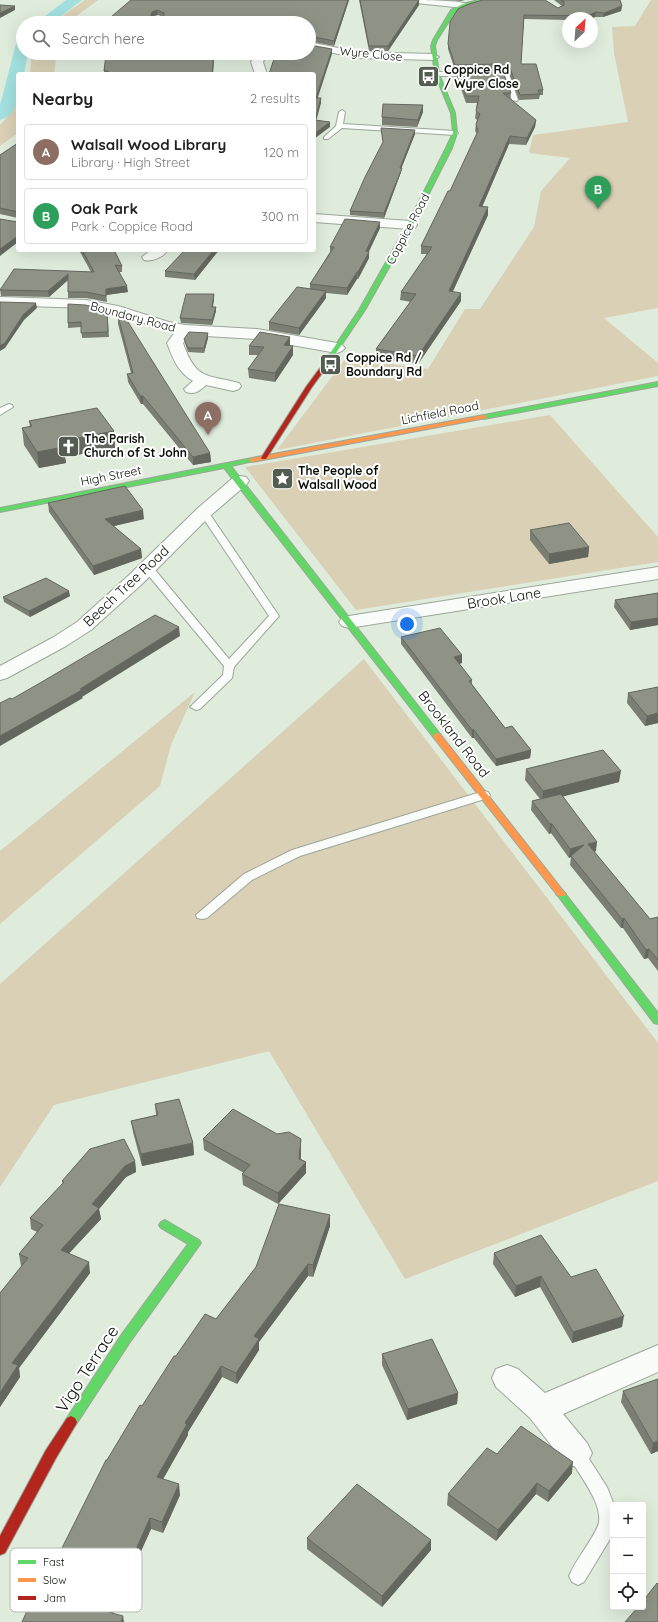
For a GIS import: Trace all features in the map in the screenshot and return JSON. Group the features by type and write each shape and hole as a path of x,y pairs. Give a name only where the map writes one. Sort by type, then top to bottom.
{"main road":[{"name":"Coppice Road","path":"264,458 305,392 362,310 410,225 450,148 455,133 453,113 437,74 433,57 433,46 435,40 453,11 464,4 482,0"},
{"name":"Lichfield Road","path":"226,465 658,384"},
{"name":"Brookland Road","path":"226,465 240,481 658,1020"},
{"name":"High Street","path":"1,508 226,465"},
{"name":"Vigo Terrace","path":"0,1549 51,1454 126,1338 195,1243 165,1225"}],"street":[{"path":"416,0 464,4"},
{"name":"Wyre Close","path":"316,47 358,55 433,57"},
{"path":"258,60 257,62 260,72"},
{"path":"316,218 410,225"},
{"path":"149,257 158,252"},
{"name":"Boundary Road","path":"0,301 86,304 113,309 166,326 185,330 257,334 337,348"},
{"path":"185,330 175,343 183,365 191,374 197,385 233,386"},
{"name":"Beech Tree Road","path":"0,674 59,642 84,626 135,580 146,567 204,512 240,481"},
{"name":"Brook Lane","path":"349,622 658,573"},
{"path":"541,1409 658,1358"},
{"path":"507,1378 541,1409 576,1453"}],"lane":[{"path":"437,74 506,74 515,100"},
{"path":"326,138 339,126 342,112"},
{"path":"339,126 455,133"},
{"path":"0,412 9,407"},
{"path":"196,707 228,676 229,666 274,616 204,512"},
{"path":"146,567 229,666"},
{"path":"202,915 248,877 296,853 484,795"},
{"path":"576,1453 601,1492 608,1514 607,1528 578,1576"}],"shaded area":[{"path":"85,0 98,0 76,16 62,16"},
{"path":"651,0 658,0 658,308 604,318 658,363 658,376 277,450 346,358 428,369 465,309 480,309 534,227 541,191 570,158 529,153 533,135 628,122 614,53 612,27 635,26"},
{"path":"31,60 56,60 54,72 30,72"},
{"path":"16,105 16,134 0,146 0,125"},
{"path":"550,415 658,537 658,562 356,610 245,467"},
{"path":"364,659 658,1043 658,1181 405,1279 269,1051 54,1105 0,1187 0,984"},
{"path":"195,692 171,745 160,786 0,924 0,851"}],"building":[{"path":"131,0 348,0 334,41 316,37 316,16 163,16 164,13 157,10 152,12 151,16 112,16"},
{"path":"360,0 419,0 388,46 369,46"},
{"path":"483,0 545,0 558,8 564,5 564,2 561,0 620,0 622,6 604,13 562,12 562,16 524,15 521,64 536,64 543,90 538,90 540,94 520,95 510,68 500,64 455,65 448,44 450,22 458,9"},
{"path":"0,5 15,6 0,13"},
{"path":"316,46 332,49 316,98 316,72 270,72 274,60 316,60"},
{"path":"105,60 213,60 212,72 104,71"},
{"path":"457,70 502,70 511,93 503,93 536,120 527,138 510,136 479,206 488,207 449,291 461,293 418,356 376,349 416,294 401,292 432,247 421,246 448,191 450,191 478,131 476,124 480,114 476,111 479,96 466,96"},
{"path":"316,98 321,98 316,116"},
{"path":"383,104 423,105 418,120 382,117"},
{"path":"316,120 330,122 316,132"},
{"path":"381,128 415,130 384,213 350,211 383,142"},
{"path":"16,144 16,212 0,208 0,155"},
{"path":"0,219 16,222 16,237 0,249"},
{"path":"345,219 380,222 366,251 369,252 347,288 310,284 334,247 330,247"},
{"path":"83,252 115,252 122,266 115,265 127,286 106,289 106,296 86,292 68,292 68,274 48,291 0,290 14,269 94,272"},
{"path":"183,252 212,252 194,274 165,271"},
{"path":"297,287 326,291 299,328 269,322"},
{"path":"186,294 214,294 212,307 216,307 212,320 180,318"},
{"path":"0,302 36,303 23,315 5,343 0,346"},
{"path":"68,304 107,309 108,332 81,333 81,322 68,323"},
{"path":"123,314 210,453 193,457 143,396 140,396 127,374 133,373 118,316"},
{"path":"189,332 208,333 204,348 188,348 184,339"},
{"path":"260,332 290,337 284,345 293,346 275,373 248,369 264,347 249,346"},
{"path":"97,408 114,431 61,441 64,447 37,452 22,428 32,426 29,421"},
{"path":"125,486 143,510 105,519 141,549 93,566 48,503"},
{"path":"569,523 589,547 549,554 530,530"},
{"path":"46,578 69,591 29,611 3,597"},
{"path":"658,593 658,618 631,622 615,600"},
{"path":"155,615 179,627 80,689 82,690 0,736 0,703 10,698 12,699"},
{"path":"440,628 462,655 454,657 472,680 469,681 505,728 512,726 531,750 496,759 401,637"},
{"path":"658,687 658,713 647,716 628,693"},
{"path":"603,750 621,771 543,791 526,769"},
{"path":"561,794 597,842 588,844 650,919 658,917 658,960 649,949 646,950 624,918 622,919 571,856 584,845 570,849 552,824 550,824 532,801"},
{"path":"179,1099 193,1143 141,1154 131,1121 158,1115 155,1104"},
{"path":"233,1109 277,1134 289,1132 301,1139 299,1159 306,1162 278,1193 242,1174 250,1165 203,1139"},
{"path":"124,1139 135,1161 125,1166 92,1204 99,1208 61,1250 89,1262 12,1363 18,1365 0,1393 0,1293 28,1258 19,1254 43,1225 30,1218 64,1182 62,1181 90,1149"},
{"path":"279,1204 330,1215 313,1265 308,1264 254,1336 259,1339 236,1373 221,1366 185,1423 187,1424 157,1477 179,1484 162,1522 150,1518 137,1548 62,1548 106,1460 140,1405 142,1406 174,1356 176,1356 205,1314 216,1319 256,1267"},
{"path":"541,1235 571,1277 596,1269 624,1316 573,1332 541,1276 516,1286 494,1253"},
{"path":"432,1339 458,1393 408,1409 382,1354"},
{"path":"658,1379 658,1441 653,1443 623,1391"},
{"path":"521,1426 573,1462 549,1491 537,1483 498,1530 448,1494 487,1448 497,1454"},
{"path":"357,1484 431,1540 382,1596 307,1538"},
{"path":"657,1583 658,1622 625,1622 635,1610 646,1610 646,1597"},
{"path":"27,1612 108,1612 123,1616 121,1622 22,1622"}],"waterway":[{"path":"53,16 75,0"},
{"path":"16,72 19,60"},
{"path":"0,115 6,110 16,73"}],"traffic: fast":[{"path":"330,358 362,310 410,225 449,148 455,133 453,113 437,74 433,46 435,40 453,11 464,5 483,0"},
{"path":"484,417 658,384"},
{"path":"0,510 252,460"},
{"path":"226,465 437,736"},
{"path":"561,894 658,1020"},
{"path":"71,1422 126,1338 195,1243 165,1225"}],"traffic: slow":[{"path":"252,460 484,417"},
{"path":"437,736 561,894"}],"traffic: jam":[{"path":"264,458 309,387 330,358"},
{"path":"0,1549 51,1454 71,1422"}],"place":[{"name":"Coppice Rd / Wyre Close","path":"428,77"},
{"name":"Oak Park","path":"598,209"},
{"name":"Coppice Rd / Boundary Rd","path":"331,365"},
{"name":"Walsall Wood Library","path":"208,435"},
{"name":"The Parish Church of St John","path":"69,446"},
{"name":"The People of Walsall Wood","path":"283,478"}]}
